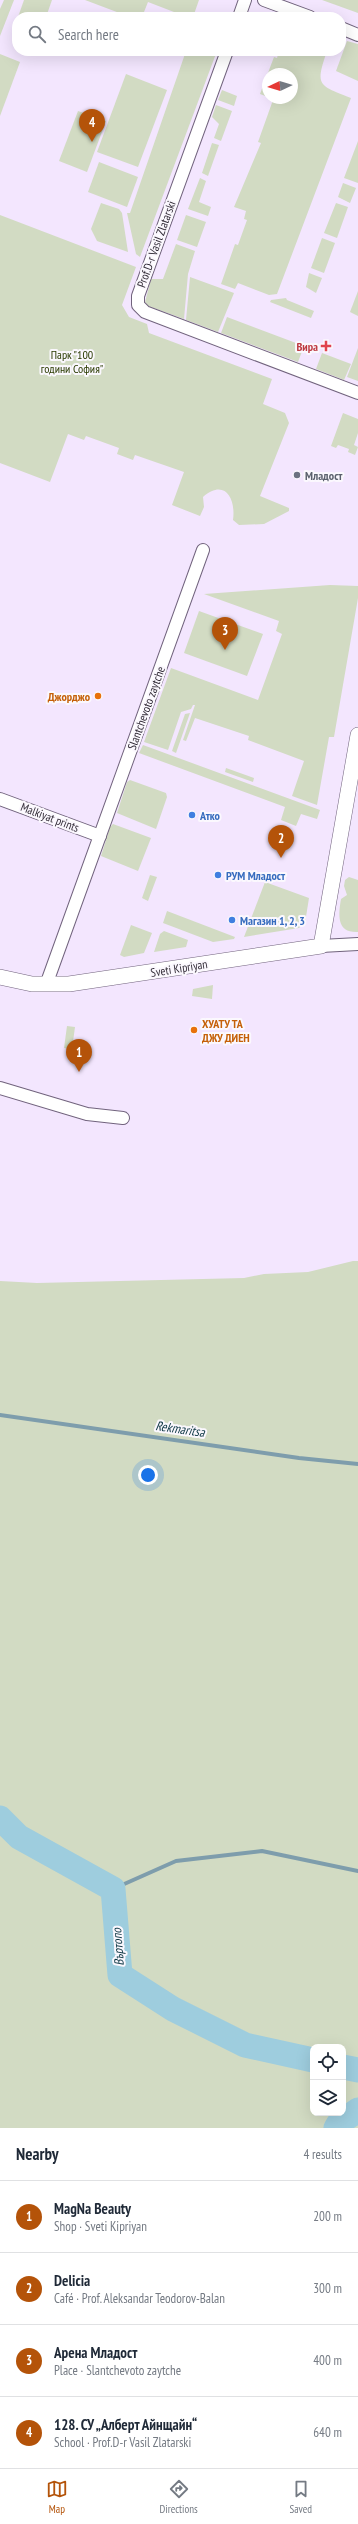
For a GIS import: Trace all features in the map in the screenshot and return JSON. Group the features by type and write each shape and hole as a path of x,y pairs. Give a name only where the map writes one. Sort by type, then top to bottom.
{"street":[{"path":"241,12 245,0"},
{"path":"264,0 296,12"},
{"path":"346,30 358,35"},
{"name":"Prof.D-r Vasil Zlatarski","path":"225,56 138,296 138,305 145,312 358,393"},
{"name":"Slantchevoto zaytche","path":"46,985 203,550"},
{"path":"321,946 358,735"},
{"name":"Malkiyat prints","path":"0,799 100,836"},
{"name":"Sveti Kipriyan","path":"0,977 16,982 46,985 112,979 321,946 358,944"},
{"path":"0,1088 87,1114 123,1118"}],"green space":[{"path":"4,0 14,0 0,36 0,9"},
{"path":"24,0 52,0 48,12 20,12"},
{"path":"85,0 199,0 195,12 174,12 148,2 144,12 117,12"},
{"path":"322,0 358,0 358,13"},
{"path":"347,41 358,44 358,81 336,71 342,56 346,56"},
{"path":"0,54 20,62 0,116"},
{"path":"184,56 215,56 140,257 136,254 127,213 130,213"},
{"path":"325,56 321,71 322,83 326,87 351,98 277,294 269,295 238,283 235,289 221,284 235,244 238,245 247,220 244,219 246,211 234,207 261,143 258,142 272,104 298,104 298,68 270,68 274,57"},
{"path":"126,74 167,90 138,167 97,152"},
{"path":"222,90 237,96 234,106 218,100"},
{"path":"216,105 232,111 221,141 214,138 219,124 212,117"},
{"path":"78,111 106,121 87,172 59,161"},
{"path":"358,141 358,183 344,178"},
{"path":"212,143 219,145 208,176 202,173"},
{"path":"99,162 138,177 127,207 88,192"},
{"path":"200,178 206,181 199,202 211,207 208,216 188,209"},
{"path":"343,183 356,188 350,203 338,197"},
{"path":"101,203 119,209 122,213 128,252 97,241 91,229"},
{"path":"336,203 348,207 337,238 324,233"},
{"name":"Парк \"100 години София\"","path":"0,215 136,267 122,305 129,317 147,324 149,333 272,379 263,404 285,413 289,423 260,496 289,508 289,511 264,524 239,525 233,520 233,505 231,498 223,490 217,490 203,497 204,507 200,516 172,505 184,472 135,455 133,460 117,454 119,448 86,436 84,440 68,434 50,482 0,463"},
{"path":"186,215 206,222 197,247 177,240"},
{"path":"322,238 335,243 324,273 311,268"},
{"path":"176,244 195,251 188,274 184,319 148,306 145,302 151,279 163,279"},
{"path":"309,273 322,278 316,293 306,287"},
{"path":"190,277 234,293 218,332 186,320"},
{"path":"358,291 358,316 350,312"},
{"path":"286,298 287,300 314,311 311,318 270,302 271,300"},
{"path":"227,317 304,346 298,362 221,333"},
{"path":"358,348 358,381 347,377"},
{"path":"322,353 351,364 344,380 316,369"},
{"path":"343,413 358,419 358,433 354,445 358,447 355,455 348,452 349,449 338,445 336,448 331,446"},
{"path":"330,585 358,586 358,598 334,737 329,737 317,805 292,796 304,761 248,740 249,736 195,718 186,741 183,740 195,705 193,705 191,709 181,712 168,750 144,742 171,668 258,700 282,634 276,631 279,621 204,594"},
{"path":"199,611 263,634 247,676 184,653"},
{"path":"190,713 176,753 172,751 185,714"},
{"path":"143,745 320,810 317,819 301,814 296,826 281,820 285,807 139,753"},
{"path":"226,768 254,778 253,782 225,772"},
{"path":"130,780 166,793 167,797 156,829 117,813 127,782"},
{"path":"113,824 151,838 138,871 101,856 110,827"},
{"path":"150,875 157,877 148,901 142,898"},
{"path":"349,877 358,880 358,932 346,930 340,922 339,911 341,899 347,895 344,886 345,880"},
{"path":"265,882 309,898 305,923 299,928 244,937"},
{"path":"167,911 235,937 234,939 213,942 163,923"},
{"path":"131,925 152,933 144,953 124,957 120,955"},
{"path":"164,931 188,940 186,947 154,952 160,934"},
{"path":"213,985 212,999 192,996 193,989"},
{"path":"67,1026 75,1027 72,1049 64,1048"},
{"path":"358,1261 358,2128 0,2128 0,1281 37,1283 244,1278 264,1274 308,1272"}],"waterway":[{"name":"Rekmaritsa","path":"0,1415 299,1458 358,1464"},
{"name":"Въртопо","path":"0,1818 19,1837 113,1889 120,1975 173,2009 245,2045 310,2059"},
{"path":"113,1889 176,1861 262,1851 358,1871"},
{"name":"Въртопо","path":"346,2068 358,2070"},
{"name":"Въртопо","path":"336,2128 339,2123 358,2110"}],"place":[{"name":"128. СУ „Алберт Айнщайн“","path":"92,142"},
{"name":"Вира","path":"326,346"},
{"name":"Младост","path":"297,475"},
{"name":"Арена Младост","path":"225,650"},
{"name":"Джорджо","path":"98,696"},
{"name":"Атко","path":"192,815"},
{"name":"Delicia","path":"281,858"},
{"name":"РУМ Младост","path":"218,875"},
{"name":"Магазин 1, 2, 3","path":"232,920"},
{"name":"ХУАТУ ТА ДЖУ ДИЕН","path":"194,1030"},
{"name":"MagNa Beauty","path":"79,1072"}]}
